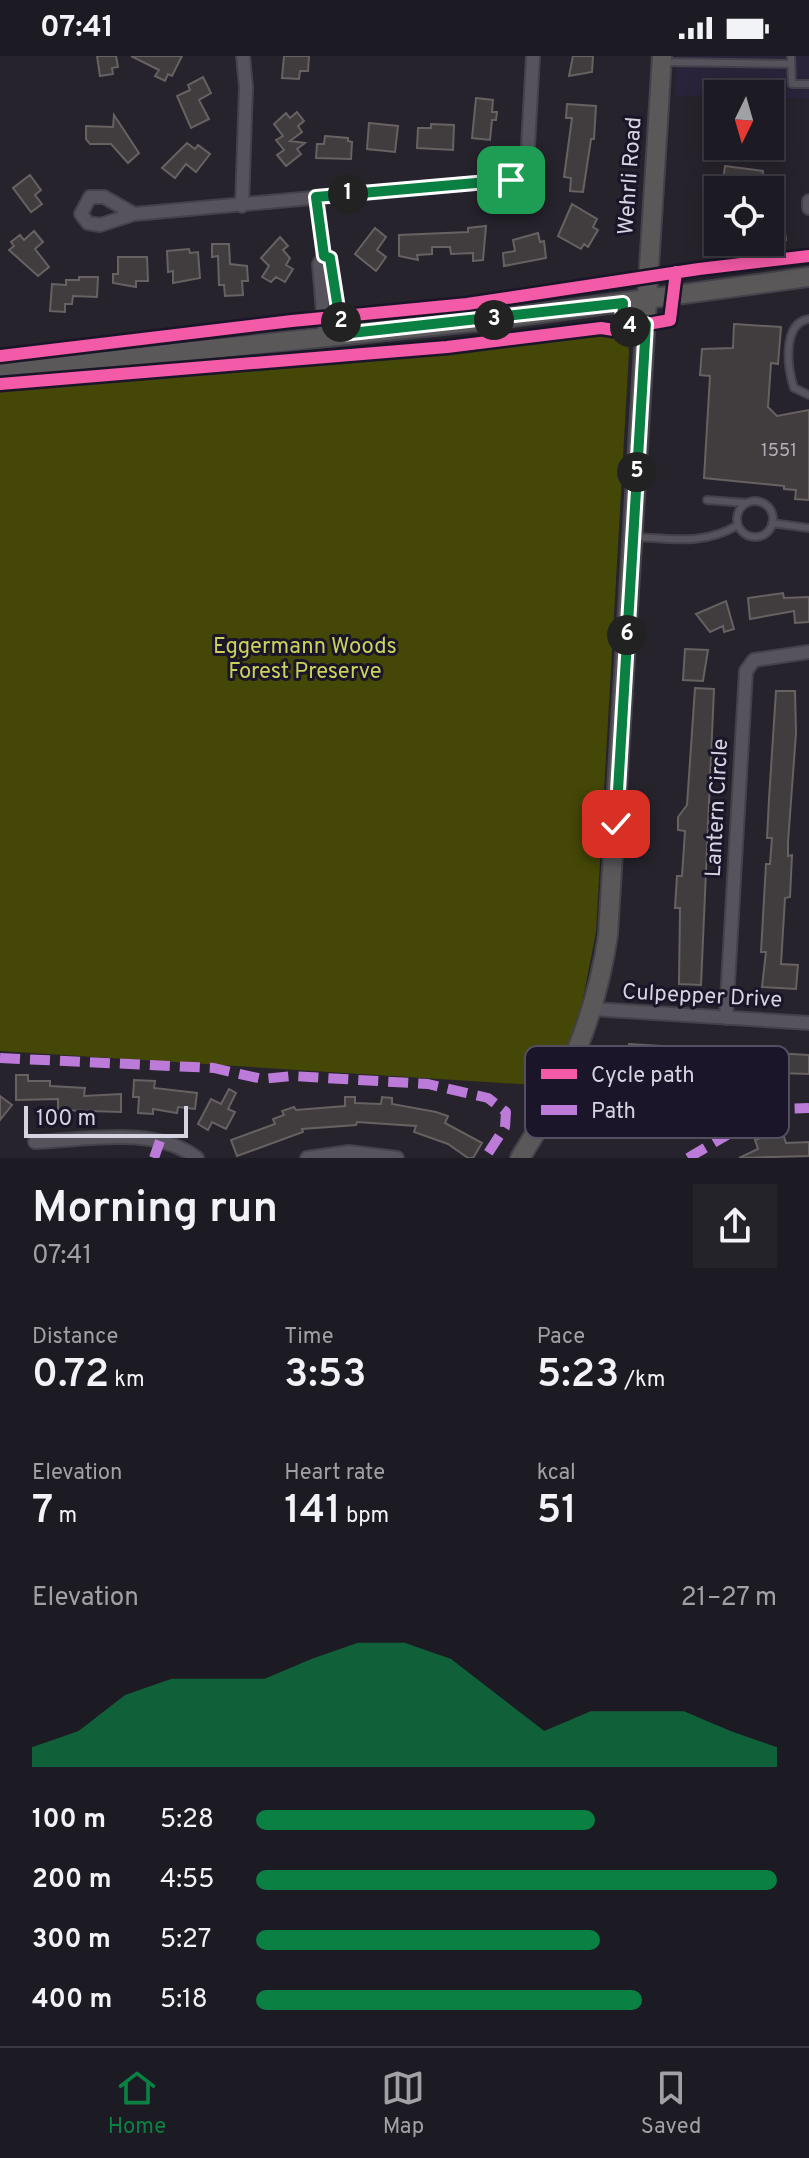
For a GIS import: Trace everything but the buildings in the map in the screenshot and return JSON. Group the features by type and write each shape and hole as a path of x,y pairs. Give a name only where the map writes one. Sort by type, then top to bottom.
{"main road":[{"name":"Wehrli Road","path":"578,1046 593,1009 603,965 612,897 662,59"},
{"path":"0,371 647,300 809,277"},
{"name":"Wehrli Road","path":"520,1158 532,1138"}],"street":[{"path":"242,206 246,87 243,56"},
{"path":"134,214 519,177 527,164 533,56"},
{"path":"316,197 324,256 330,258 334,335"},
{"path":"809,201 809,208"},
{"name":"Lantern Circle","path":"726,1018 746,671 754,660 809,652"},
{"name":"Culpepper Drive","path":"593,1009 809,1023"},
{"path":"35,1142 140,1138 172,1144 197,1158"},
{"path":"307,1158 349,1152 397,1158"}],"lane":[{"path":"662,59 791,60 792,84 809,84"},
{"path":"809,319 801,320 792,331 788,371 794,388 809,395"},
{"path":"707,500 765,505 772,523"},
{"path":"747,503 738,513 738,525 743,533 756,537 764,534 772,523"},
{"path":"772,523 809,528"},
{"path":"633,537 690,541 711,538 738,525"}],"shaded area":[{"path":"677,56 809,56 809,99 784,98 784,80 704,80 704,95 675,96"}],"green space":[{"name":"Eggermann Woods Forest Preserve","path":"607,322 617,325 624,332 629,352 596,932 580,1014 567,1046 525,1046 525,1084 0,1051 0,380"}],"marked path":[{"path":"0,1058 214,1068 262,1079 292,1076 428,1084 488,1098 506,1112 505,1127 485,1158"},
{"path":"789,1109 809,1108"},
{"path":"688,1158 722,1138"},
{"path":"154,1158 160,1141"}],"cycle path":[{"path":"0,356 292,321 467,304 699,269 809,256"},
{"path":"0,384 447,347 601,328 614,330 670,320 676,272"}],"route":[{"path":"511,180 316,197 324,256 330,258 342,334 491,320 623,303 622,328 646,324 616,824"}]}
